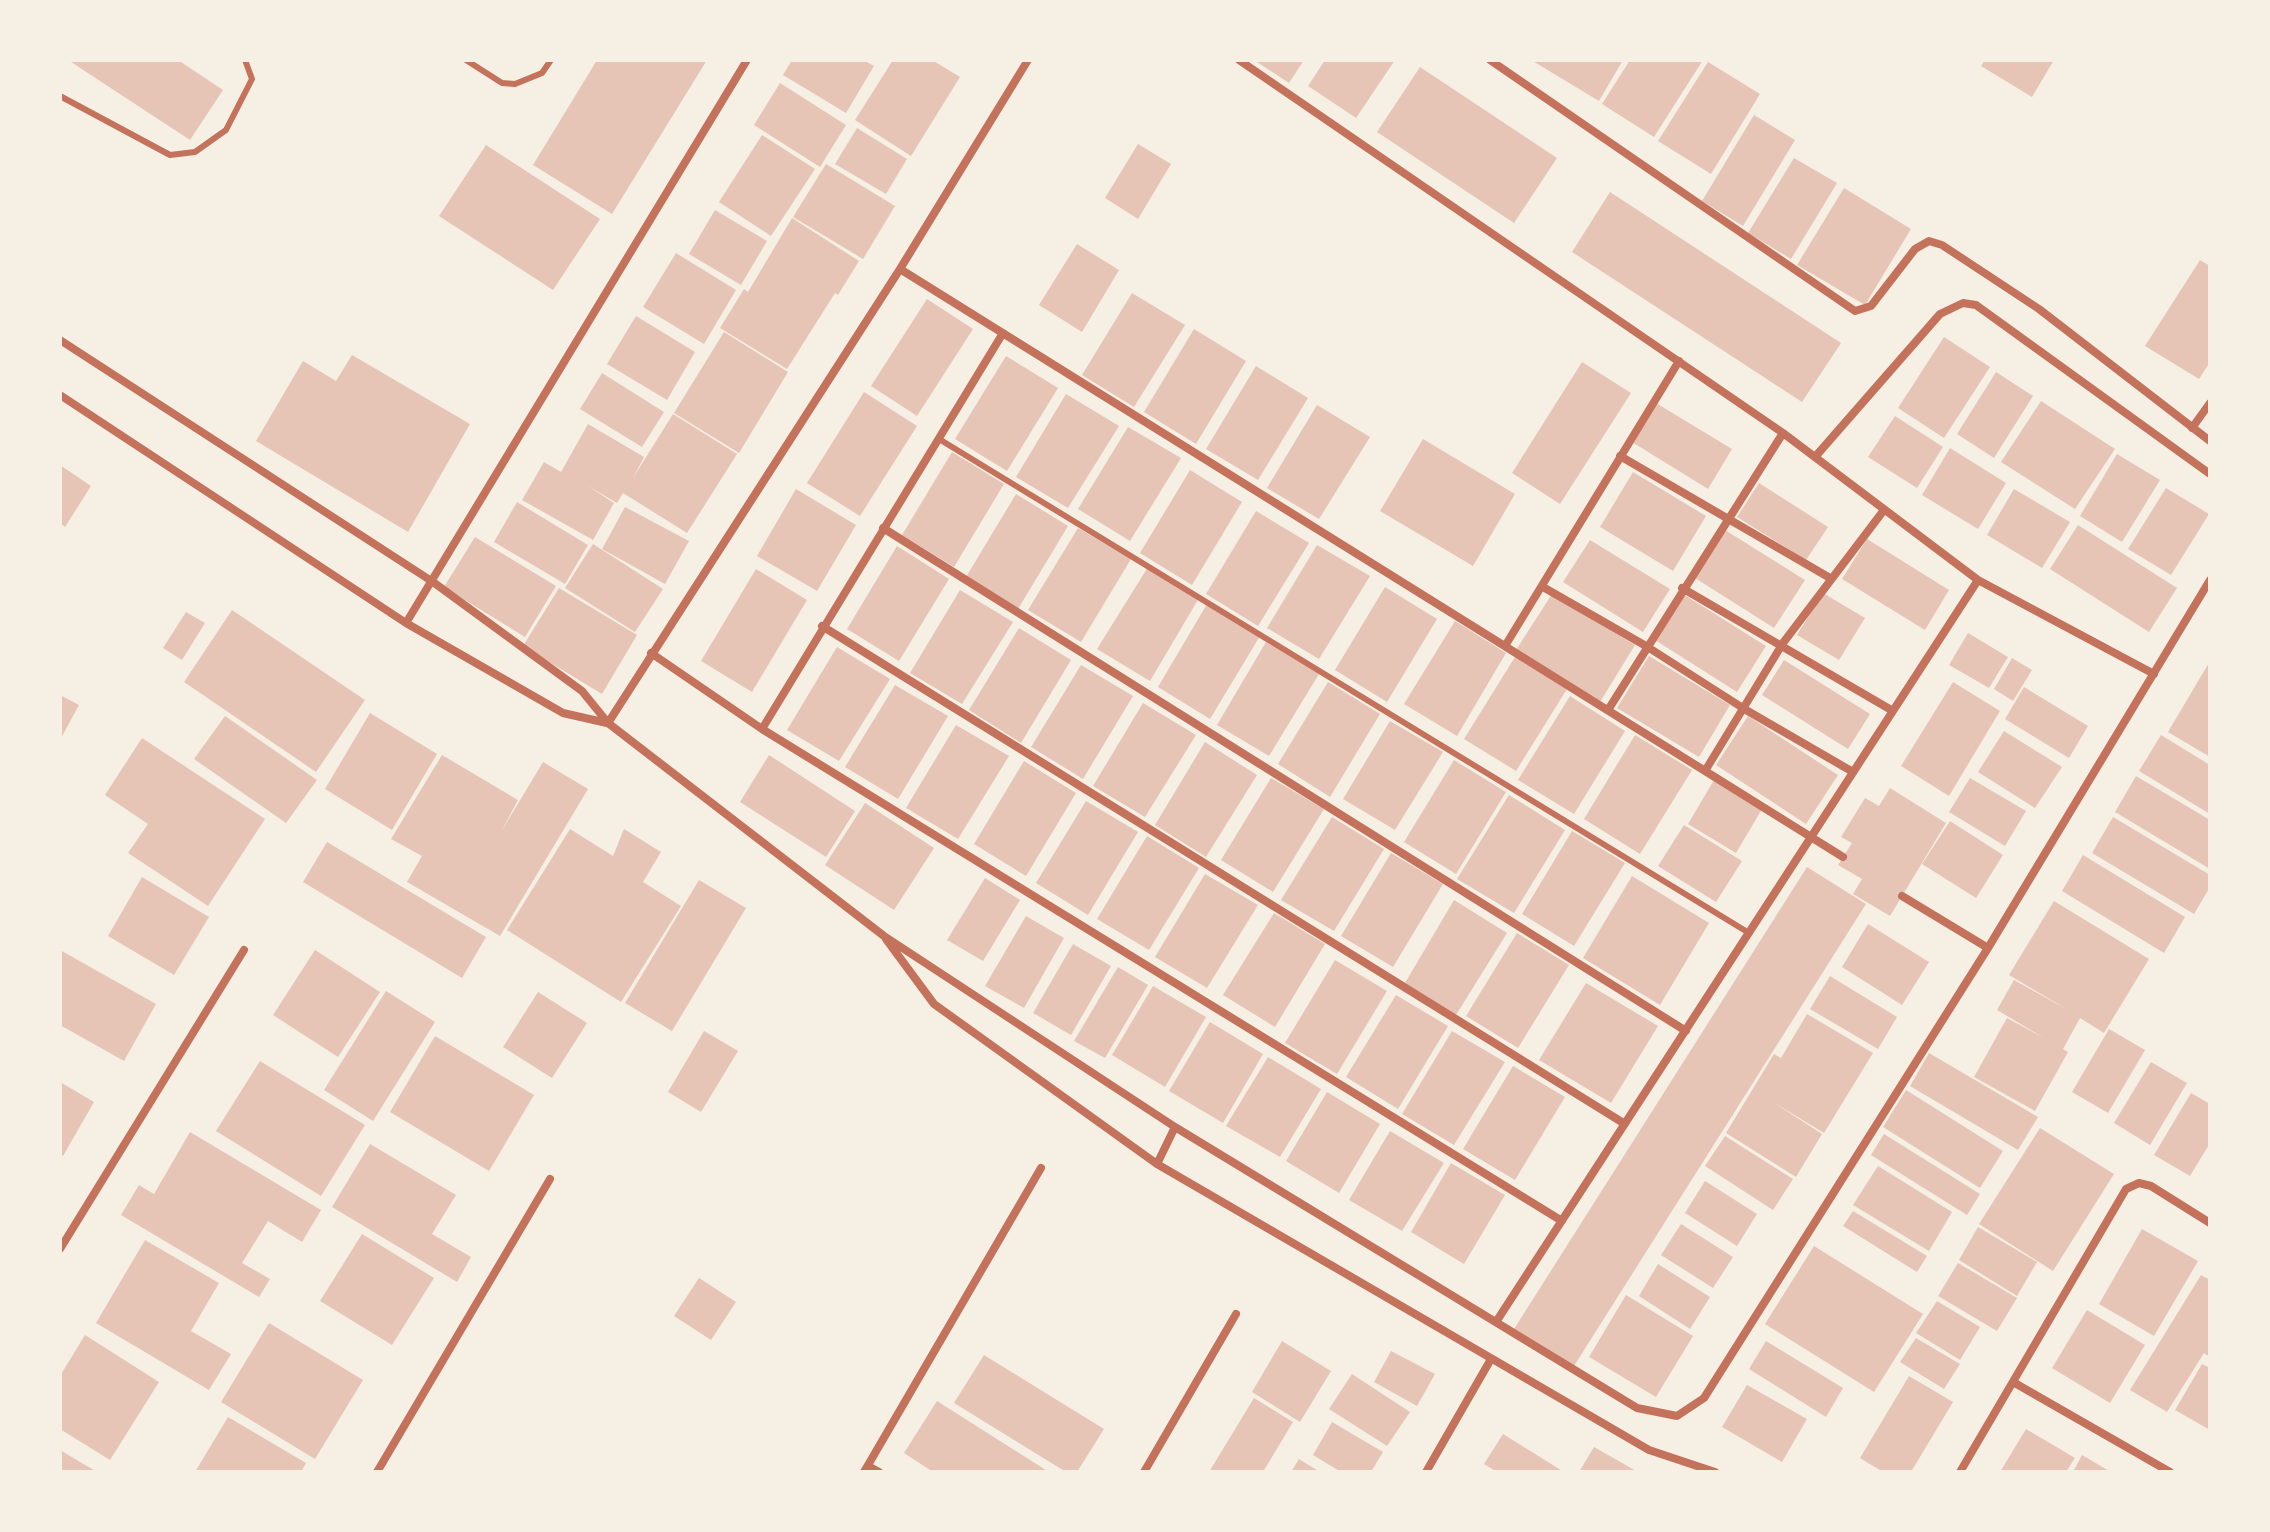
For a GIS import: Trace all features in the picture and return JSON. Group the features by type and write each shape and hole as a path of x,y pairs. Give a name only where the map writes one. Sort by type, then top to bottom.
{"street":[{"path":"406,623 747,60"},
{"path":"608,723 900,269 1028,60"},
{"path":"1239,60 1783,433 1978,580 2154,674"},
{"path":"1490,60 1841,298 1855,311 1871,306 1915,249 1929,241 1942,245 2039,309 2210,441"},
{"path":"900,269 1843,857"},
{"path":"1815,457 1940,314 1963,303 1976,305 2210,474"},
{"path":"762,729 1003,333"},
{"path":"60,340 433,582 582,691 608,723 884,936 1175,1127 1637,1408 1677,1416 1704,1398 1988,948 2210,580"},
{"path":"1505,646 1679,361"},
{"path":"60,395 406,623 563,713 608,723"},
{"path":"2192,428 2210,403"},
{"path":"1608,710 1682,588 1783,433"},
{"path":"1620,456 1830,578"},
{"path":"1705,771 1746,710 1783,643 1884,510"},
{"path":"883,528 1686,1031"},
{"path":"1496,1322 1978,580"},
{"path":"1543,587 1853,772"},
{"path":"1682,588 1783,643 1893,711"},
{"path":"822,626 1625,1124"},
{"path":"651,653 762,729 1562,1221"},
{"path":"1902,896 1988,948"},
{"path":"884,936 934,1004 1157,1164 1649,1450 1711,1471"},
{"path":"60,1249 244,950"},
{"path":"1157,1164 1175,1127"},
{"path":"879,1472 866,1469 1041,1168"},
{"path":"377,1472 550,1179"},
{"path":"1960,1472 2126,1189 2139,1183 2151,1186 2210,1223"},
{"path":"1144,1472 1236,1314"},
{"path":"1426,1472 1491,1359"},
{"path":"2013,1382 2170,1472"}],"lane":[{"path":"60,96 170,155 195,152 226,130 252,79 245,60"},
{"path":"466,60 502,83 515,84 542,73 551,60"},
{"path":"939,439 1749,933"}],"building":[{"path":"68,60 178,60 223,90 190,140"},
{"path":"597,60 707,60 612,214 533,165"},
{"path":"792,60 863,60 874,66 846,113 783,75"},
{"path":"893,60 932,60 960,77 911,156 855,120"},
{"path":"1254,60 1304,60 1289,83"},
{"path":"1325,60 1395,60 1356,118 1308,86"},
{"path":"1531,60 1623,60 1599,101"},
{"path":"1630,60 1703,60 1654,137 1602,104"},
{"path":"1985,60 2054,60 2032,97 1981,66"},
{"path":"1708,62 1760,94 1711,174 1658,141"},
{"path":"1420,67 1557,158 1514,223 1377,132"},
{"path":"780,83 846,125 820,167 754,125"},
{"path":"1754,115 1795,140 1743,226 1702,201"},
{"path":"857,128 907,159 886,194 835,164"},
{"path":"762,135 815,169 771,236 719,202"},
{"path":"1138,144 1171,164 1138,219 1105,198"},
{"path":"486,145 600,219 553,290 439,216"},
{"path":"1794,158 1837,183 1791,259 1748,233"},
{"path":"826,164 895,206 863,259 793,217"},
{"path":"1844,188 1911,229 1865,305 1797,265"},
{"path":"1610,192 1841,343 1802,402 1572,252"},
{"path":"715,210 767,241 741,285 689,254"},
{"path":"792,218 859,261 787,369 720,328 744,289 748,292"},
{"path":"1077,244 1119,270 1082,332 1039,305"},
{"path":"676,253 736,290 704,344 643,307"},
{"path":"2200,260 2210,266 2210,362 2199,379 2145,346"},
{"path":"1132,293 1185,325 1134,407 1082,375"},
{"path":"927,299 973,329 917,416 871,386"},
{"path":"636,316 695,352 667,400 607,364"},
{"path":"1194,329 1246,361 1196,444 1144,412"},
{"path":"724,332 788,372 739,453 674,413"},
{"path":"1944,337 1990,367 1944,438 1898,408"},
{"path":"352,355 470,424 408,532 256,441 303,361 336,381"},
{"path":"1006,356 1058,388 1007,471 955,439"},
{"path":"1582,362 1631,393 1560,504 1512,473"},
{"path":"1256,366 1308,398 1258,480 1206,449"},
{"path":"1996,372 2033,396 1994,458 1957,434"},
{"path":"602,373 664,412 642,447 580,409"},
{"path":"864,392 917,426 860,516 807,483"},
{"path":"1066,394 1119,426 1068,508 1016,477"},
{"path":"2041,401 2115,449 2075,509 2001,462"},
{"path":"1656,403 1732,449 1708,489 1632,442"},
{"path":"1317,405 1370,437 1319,519 1267,488"},
{"path":"673,414 737,454 687,533 623,493 617,503 588,486 614,503 593,540 522,500 544,462 561,472 588,424 644,457 633,478"},
{"path":"1895,416 1943,447 1917,488 1868,457"},
{"path":"1128,427 1181,458 1130,541 1078,509"},
{"path":"1423,439 1515,494 1473,566 1380,511"},
{"path":"1950,448 2006,483 1978,529 1922,495"},
{"path":"952,452 1004,484 954,567 902,535"},
{"path":"2117,454 2160,480 2122,542 2080,516"},
{"path":"60,465 91,486 65,527 60,523"},
{"path":"1190,470 1242,502 1192,585 1140,553"},
{"path":"1633,472 1706,516 1673,571 1600,527"},
{"path":"1759,483 1828,527 1806,560 1737,517"},
{"path":"2166,488 2209,514 2171,575 2128,549"},
{"path":"796,489 856,525 817,591 757,556"},
{"path":"2014,489 2070,522 2042,568 1987,535"},
{"path":"1016,494 1068,526 1018,609 966,577"},
{"path":"517,502 588,545 565,584 494,542"},
{"path":"625,507 689,541 665,584 602,549"},
{"path":"1256,511 1309,543 1258,626 1206,594"},
{"path":"2078,525 2177,588 2149,632 2050,569"},
{"path":"1078,528 1131,559 1081,642 1028,610"},
{"path":"1725,530 1805,580 1774,628 1695,578"},
{"path":"475,537 556,586 525,637 444,587"},
{"path":"1867,539 1949,590 1925,630 1842,579"},
{"path":"1590,540 1670,589 1643,632 1563,582"},
{"path":"593,544 663,589 635,632 565,588"},
{"path":"1317,545 1370,576 1319,659 1267,628"},
{"path":"897,546 949,579 899,661 847,629"},
{"path":"1148,567 1199,598 1150,681 1097,649"},
{"path":"756,569 807,600 752,692 701,661"},
{"path":"1385,587 1437,619 1387,702 1335,670"},
{"path":"559,588 637,635 602,694 523,646"},
{"path":"960,590 1013,622 962,704 910,673"},
{"path":"1823,593 1865,618 1839,660 1797,635"},
{"path":"1552,594 1635,645 1600,702 1516,650"},
{"path":"1683,594 1766,646 1737,692 1655,640"},
{"path":"1207,604 1260,636 1210,719 1158,687"},
{"path":"232,610 365,700 316,772 184,682"},
{"path":"186,612 205,623 182,660 163,648"},
{"path":"1455,621 1506,653 1457,736 1404,704"},
{"path":"1019,628 1071,660 1021,743 969,710"},
{"path":"1968,633 2008,657 1989,688 1949,665"},
{"path":"1266,642 1319,674 1269,756 1217,725"},
{"path":"837,647 890,679 839,761 787,730"},
{"path":"1649,656 1730,705 1699,757 1617,708"},
{"path":"1515,657 1567,689 1516,771 1464,739"},
{"path":"2012,658 2032,670 2013,701 1994,689"},
{"path":"1784,660 1870,714 1848,749 1762,695"},
{"path":"2210,661 2210,757 2168,732"},
{"path":"1081,665 1133,696 1083,779 1031,747"},
{"path":"1328,682 1380,714 1330,797 1278,764"},
{"path":"1953,682 2000,711 1949,796 1901,766"},
{"path":"895,685 948,716 898,799 845,767"},
{"path":"2024,687 2088,726 2069,758 2005,719"},
{"path":"60,695 79,705 60,740"},
{"path":"1570,696 1625,731 1574,814 1518,780"},
{"path":"1143,703 1196,735 1145,817 1093,786"},
{"path":"370,713 437,754 392,830 325,789"},
{"path":"225,716 317,780 286,823 194,759"},
{"path":"1748,716 1838,775 1806,824 1716,765"},
{"path":"1390,721 1443,752 1395,830 1343,799"},
{"path":"956,725 1009,756 958,839 906,808"},
{"path":"2004,731 2062,767 2035,808 1978,772"},
{"path":"1635,735 1692,770 1640,854 1584,819"},
{"path":"2161,735 2210,765 2210,814 2139,771"},
{"path":"142,738 265,819 208,906 128,853 148,824 105,795"},
{"path":"1205,742 1257,775 1206,857 1155,825"},
{"path":"442,755 518,800 501,832 543,762 588,789 500,936 407,882 422,856 391,839"},
{"path":"769,755 855,811 826,857 740,802"},
{"path":"1454,760 1506,792 1456,874 1404,842"},
{"path":"1024,761 1076,793 1026,876 974,844"},
{"path":"2136,776 2210,820 2210,869 2115,812"},
{"path":"1271,778 1324,809 1273,892 1221,860"},
{"path":"1970,778 2026,811 2005,846 1949,812"},
{"path":"1714,780 1762,809 1736,853 1688,824"},
{"path":"1890,788 1946,823 1890,916 1853,894 1862,879 1838,865 1852,843 1841,837 1865,798 1879,806"},
{"path":"1509,795 1565,830 1514,913 1457,879"},
{"path":"1086,801 1138,832 1088,915 1036,883"},
{"path":"865,803 934,848 894,910 825,865"},
{"path":"1332,817 1384,849 1334,931 1281,900"},
{"path":"2113,817 2210,875 2210,887 2194,914 2092,853"},
{"path":"1950,821 2003,855 1976,898 1922,864"},
{"path":"1684,825 1742,861 1716,902 1658,866"},
{"path":"570,829 613,856 624,829 661,852 643,882 681,906 621,1002 507,930"},
{"path":"1572,831 1625,863 1574,946 1522,914"},
{"path":"1147,836 1199,868 1149,950 1097,919"},
{"path":"327,842 486,937 462,978 303,882"},
{"path":"1391,853 1443,884 1393,967 1341,936"},
{"path":"2083,855 2185,917 2164,953 2062,891"},
{"path":"1807,867 1866,904 1574,1366 1514,1329"},
{"path":"1205,874 1258,905 1207,988 1155,957"},
{"path":"1632,876 1709,923 1660,1005 1583,958"},
{"path":"142,877 209,917 174,975 108,936"},
{"path":"985,878 1020,900 983,961 947,940"},
{"path":"699,880 746,908 672,1031 625,1003"},
{"path":"1454,900 1507,933 1456,1015 1405,983"},
{"path":"2054,901 2149,959 2104,1033 2080,1018 2063,1049 2068,1052 2035,1111 1974,1077 2007,1018 2044,1038 1997,1010 2014,980 2068,1010 2009,975"},
{"path":"1274,913 1325,944 1275,1027 1223,995"},
{"path":"1026,916 1064,938 1024,1008 985,986"},
{"path":"1868,924 1929,962 1902,1005 1842,967"},
{"path":"1517,933 1569,965 1518,1048 1466,1016"},
{"path":"1073,944 1111,966 1071,1035 1033,1013"},
{"path":"60,950 156,1004 124,1061 60,1025"},
{"path":"315,950 380,992 338,1057 273,1015"},
{"path":"1335,960 1387,991 1337,1074 1285,1043"},
{"path":"1118,967 1148,985 1105,1058 1074,1041"},
{"path":"1830,976 1897,1017 1878,1049 1810,1009"},
{"path":"1586,983 1658,1026 1611,1103 1539,1060"},
{"path":"1153,986 1206,1017 1165,1087 1112,1055"},
{"path":"386,991 435,1022 373,1121 324,1090"},
{"path":"538,992 587,1023 552,1078 503,1047"},
{"path":"1396,995 1448,1026 1398,1109 1346,1077"},
{"path":"1807,1014 1873,1053 1824,1133 1773,1102 1822,1134 1796,1177 1726,1133 1774,1054 1781,1058"},
{"path":"1210,1022 1263,1054 1223,1123 1169,1091"},
{"path":"2109,1029 2145,1050 2108,1113 2072,1092"},
{"path":"704,1031 738,1051 701,1112 668,1092"},
{"path":"1452,1031 1505,1062 1454,1145 1402,1114"},
{"path":"435,1036 534,1095 489,1171 390,1112"},
{"path":"1929,1053 2038,1117 2018,1150 1910,1086"},
{"path":"1268,1057 1321,1089 1280,1157 1226,1126"},
{"path":"260,1061 365,1125 321,1196 216,1131"},
{"path":"2151,1062 2187,1083 2150,1145 2114,1123"},
{"path":"1513,1066 1565,1097 1515,1180 1463,1149"},
{"path":"60,1082 94,1102 63,1156 60,1154"},
{"path":"1906,1090 2003,1151 1980,1188 1883,1127"},
{"path":"1327,1092 1380,1124 1339,1193 1286,1161"},
{"path":"2191,1093 2210,1104 2210,1143 2190,1176 2154,1155"},
{"path":"2040,1128 2114,1174 2053,1271 1979,1224"},
{"path":"1390,1131 1444,1163 1402,1231 1349,1200"},
{"path":"190,1132 321,1210 302,1242 268,1221 242,1263 270,1279 259,1297 121,1215 139,1185 154,1194"},
{"path":"1884,1134 1980,1194 1967,1215 1871,1155"},
{"path":"1725,1136 1793,1179 1773,1210 1705,1166"},
{"path":"370,1144 456,1195 432,1234 471,1257 457,1282 332,1207"},
{"path":"1451,1163 1505,1195 1464,1264 1411,1232"},
{"path":"1878,1166 1952,1212 1929,1251 1853,1205"},
{"path":"1705,1181 1757,1214 1737,1246 1685,1213"},
{"path":"1853,1211 1927,1256 1917,1272 1843,1226"},
{"path":"1681,1224 1733,1257 1713,1288 1661,1255"},
{"path":"1978,1227 2037,1262 2017,1296 1959,1260"},
{"path":"2142,1229 2198,1261 2154,1336 2099,1304"},
{"path":"362,1234 434,1278 392,1345 320,1301"},
{"path":"145,1240 219,1283 191,1331 231,1354 209,1390 96,1323"},
{"path":"1814,1246 1923,1314 1874,1392 1765,1324"},
{"path":"1958,1263 2017,1298 1997,1331 1938,1296"},
{"path":"1658,1264 1710,1297 1690,1329 1639,1296"},
{"path":"2201,1275 2210,1280 2210,1357 2204,1353 2167,1412 2130,1390"},
{"path":"699,1278 736,1302 711,1340 674,1316"},
{"path":"1626,1295 1693,1336 1656,1397 1589,1357"},
{"path":"1937,1301 1980,1327 1960,1360 1916,1333"},
{"path":"2087,1310 2145,1345 2110,1403 2052,1368"},
{"path":"269,1323 363,1380 315,1459 221,1402"},
{"path":"85,1335 159,1382 110,1460 60,1429 60,1376"},
{"path":"1916,1338 1960,1364 1944,1389 1900,1362"},
{"path":"1282,1341 1331,1371 1300,1422 1252,1392"},
{"path":"1766,1341 1843,1388 1826,1417 1749,1369"},
{"path":"1391,1351 1435,1374 1417,1406 1374,1382"},
{"path":"984,1355 1104,1429 1077,1472 1066,1472 954,1403"},
{"path":"2202,1364 2210,1368 2210,1430 2175,1410"},
{"path":"1352,1374 1410,1412 1387,1446 1329,1409"},
{"path":"1909,1376 1953,1402 1911,1472 1883,1472 1860,1458"},
{"path":"1747,1385 1807,1419 1782,1462 1722,1427"},
{"path":"1254,1398 1293,1422 1263,1472 1209,1472"},
{"path":"937,1401 1049,1472 933,1472 904,1453"},
{"path":"228,1417 306,1463 301,1472 195,1472"},
{"path":"1332,1422 1383,1452 1371,1472 1341,1472 1313,1455"},
{"path":"2026,1429 2075,1458 2066,1472 2000,1472"},
{"path":"1503,1434 1564,1472 1497,1472 1484,1464"},
{"path":"1594,1447 1638,1472 1579,1472"},
{"path":"60,1450 97,1472 60,1472"},
{"path":"2082,1455 2111,1472 2073,1472"},
{"path":"1299,1459 1320,1472 1291,1472"}]}
